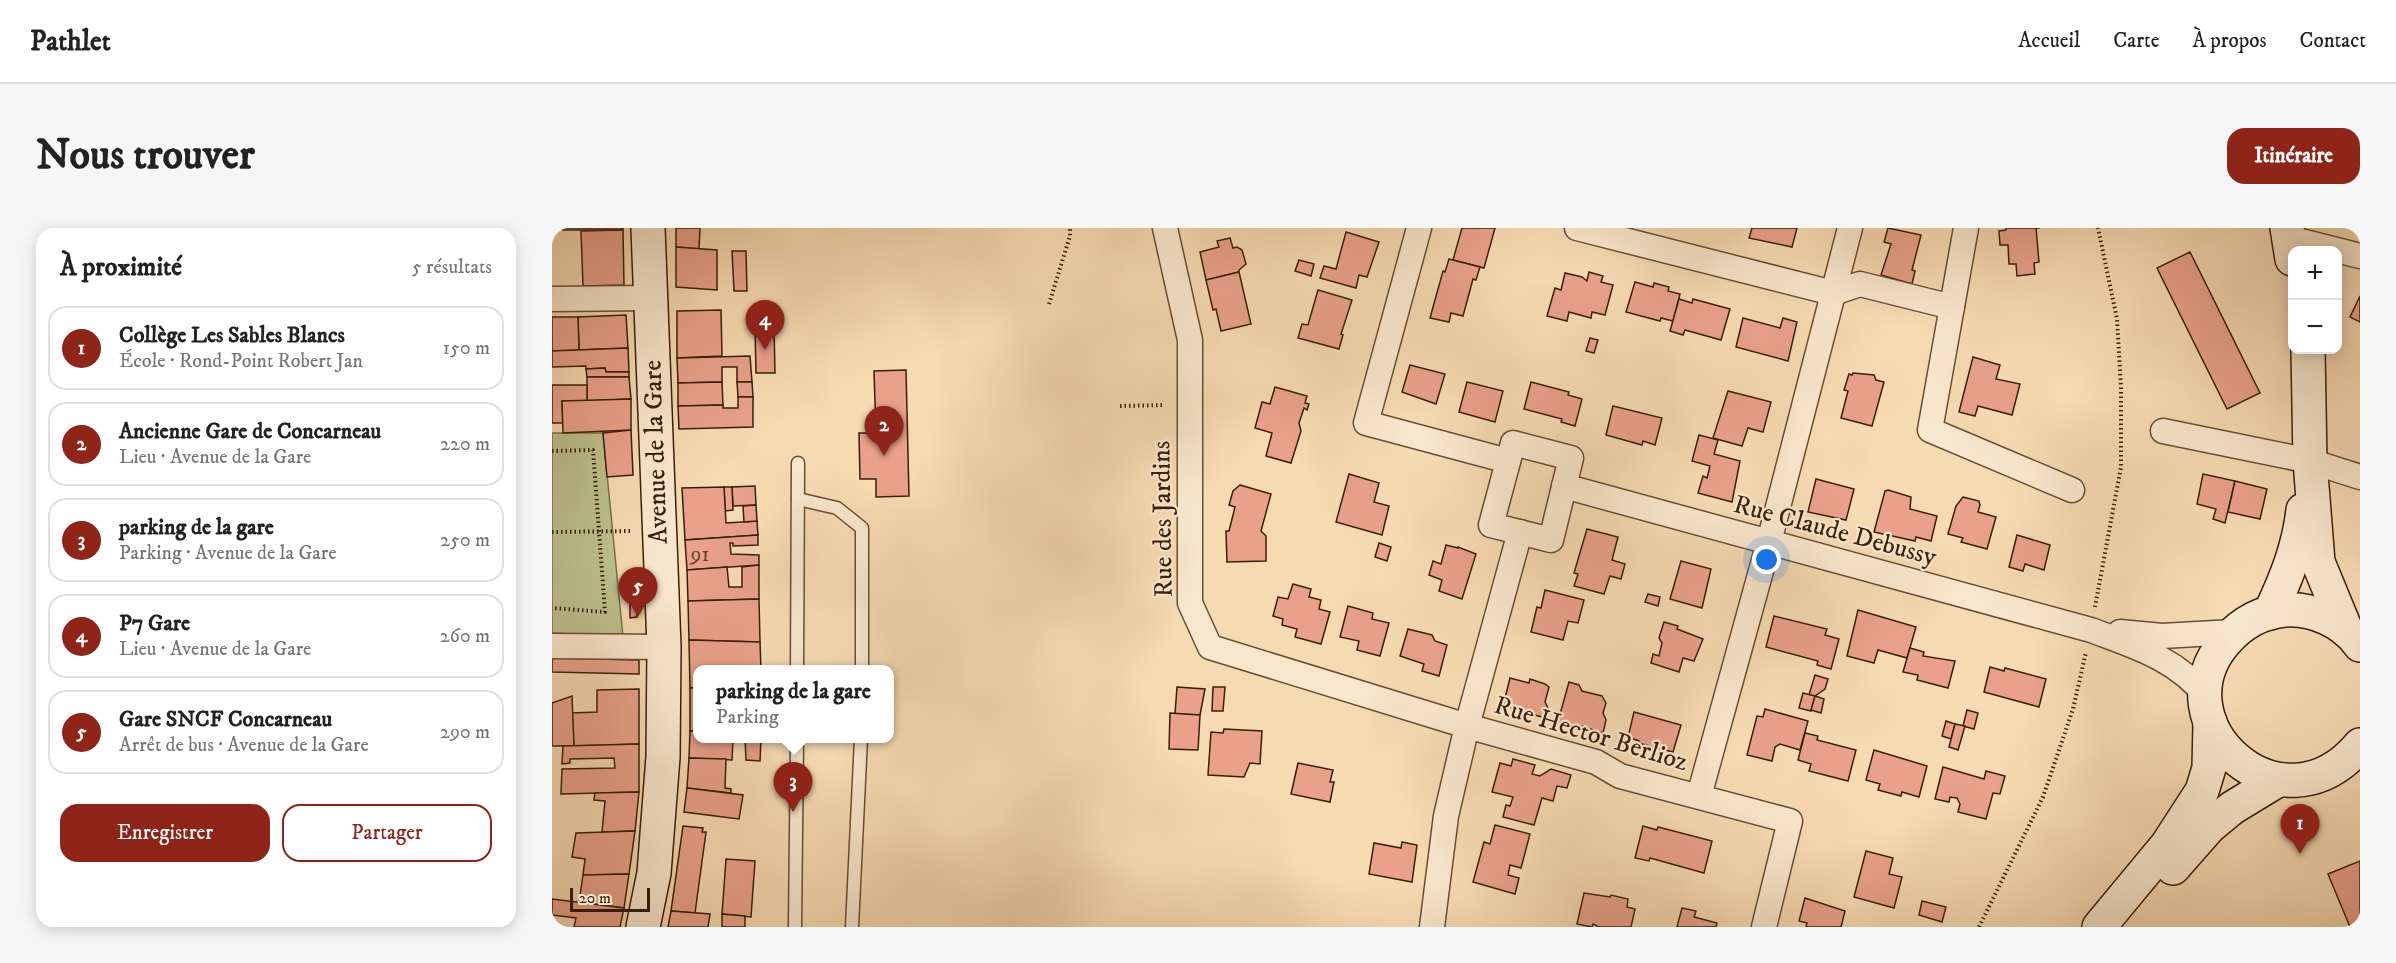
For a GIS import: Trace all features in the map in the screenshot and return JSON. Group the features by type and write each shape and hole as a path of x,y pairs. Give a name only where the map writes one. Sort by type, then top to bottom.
{"main road":[{"name":"Avenue de la Gare","path":"643,927 654,873 663,757 664,647 648,228"},
{"path":"2308,354 2310,461 2318,562 2353,638"},
{"path":"2270,613 2286,580 2299,540 2310,461"},
{"path":"2099,927 2167,845 2202,791 2209,768 2207,678 2213,661 2234,632 2251,620 2286,610 2318,614 2353,638"},
{"path":"2208,709 2220,743 2236,760 2256,773 2278,780 2303,780 2327,773 2348,759 2360,745"},
{"path":"2124,927 2209,827 2232,808 2278,780"}],"street":[{"name":"Rue des Jardins","path":"1165,228 1190,340 1190,603 1210,647 1467,726"},
{"path":"1419,228 1365,423 1508,460"},
{"path":"1577,228 1833,293 1860,284 1952,308"},
{"path":"1699,796 1769,543 1850,228"},
{"path":"1966,228 1930,430 2072,490"},
{"path":"2289,242 2360,256"},
{"path":"552,299 650,298"},
{"path":"2163,431 2310,461 2360,477"},
{"path":"1513,443 1571,458 1564,486 1551,540 1491,525 1513,443"},
{"name":"Rue Claude Debussy","path":"1564,486 2091,630 2157,655 2196,684 2208,709"},
{"path":"1432,927 1446,816 1467,726 1520,532"},
{"name":"Rue Claude Debussy","path":"2091,630 2162,636 2234,632"},
{"path":"552,646 664,647"},
{"name":"Rue Hector Berlioz","path":"1467,726 1596,762 1620,776 1790,821 1764,927"}],"lane":[{"path":"797,665 798,463"},
{"path":"798,499 837,508 862,528 862,665"},
{"path":"795,927 796,743"},
{"path":"852,927 861,743"}],"path":[{"path":"1049,304 1070,237 1070,228"},
{"path":"1979,927 2043,797 2073,709 2091,630 2121,467 2121,387 2117,319 2098,228"},
{"path":"1120,406 1190,404"},
{"path":"552,451 593,450 604,612 552,609"},
{"path":"552,532 659,531"}],"green space":[{"path":"552,433 603,433 623,637 552,633"}],"building":[{"path":"563,228 623,228 623,230 563,230"},
{"path":"676,228 700,228 699,249 676,247"},
{"path":"1462,228 1495,228 1484,268 1453,260"},
{"path":"1752,228 1797,228 1792,247 1749,238"},
{"path":"1888,228 1921,235 1912,270 1915,271 1912,284 1881,275 1891,244 1884,242"},
{"path":"2006,228 2036,228 2039,262 2034,263 2035,274 2017,276 2016,264 2009,264 2008,245 2000,245 1999,231 2006,230"},
{"path":"623,230 624,285 583,286 581,231"},
{"path":"1346,232 1379,242 1367,277 1359,275 1356,288 1320,278 1324,266 1336,269"},
{"path":"1230,238 1233,248 1237,247 1242,250 1246,264 1239,272 1206,280 1200,252 1219,247 1217,241"},
{"path":"676,247 717,250 717,290 676,287"},
{"path":"732,251 746,251 747,291 734,291"},
{"path":"2190,252 2260,393 2227,409 2157,268"},
{"path":"1449,259 1480,267 1476,280 1473,279 1463,316 1451,313 1449,322 1430,318 1443,271 1445,272"},
{"path":"1299,260 1314,264 1311,276 1295,271"},
{"path":"1239,272 1251,324 1221,331 1206,280"},
{"path":"1589,272 1603,276 1601,282 1613,285 1605,315 1592,312 1591,318 1569,312 1567,321 1547,316 1555,288 1561,290 1565,273 1582,277 1587,281"},
{"path":"1635,282 1653,287 1654,283 1669,287 1668,291 1680,294 1673,321 1661,318 1660,321 1626,312"},
{"path":"1318,290 1352,300 1341,334 1343,335 1339,349 1298,338 1302,324 1308,325"},
{"path":"2360,296 2360,322 2350,317"},
{"path":"1679,299 1692,303 1693,299 1730,309 1721,340 1685,330 1683,335 1670,331"},
{"path":"764,307 765,319 753,320 752,308"},
{"path":"721,310 722,356 677,358 677,311"},
{"path":"626,315 628,348 579,350 578,317"},
{"path":"552,317 578,317 579,350 552,351"},
{"path":"1743,318 1780,328 1783,318 1797,322 1788,361 1736,347"},
{"path":"774,327 775,373 756,373 755,328"},
{"path":"1590,338 1598,340 1594,353 1586,351"},
{"path":"628,348 629,372 606,372 605,368 586,369 586,366 552,367 552,351"},
{"path":"750,356 752,382 737,382 737,367 722,367 722,382 678,383 677,358"},
{"path":"1973,357 2000,365 1996,379 2020,384 2012,415 1978,406 1975,416 1959,412"},
{"path":"1410,365 1445,374 1436,404 1402,392"},
{"path":"605,368 606,372 629,372 629,377 587,377 586,369"},
{"path":"906,370 909,496 876,497 876,479 860,479 859,433 876,433 874,371"},
{"path":"1849,374 1874,375 1876,380 1884,382 1872,426 1841,418 1848,391 1844,390"},
{"path":"587,377 629,377 631,399 587,401"},
{"path":"722,382 723,405 678,406 678,383"},
{"path":"737,382 752,382 753,397 738,397"},
{"path":"1467,382 1503,391 1495,422 1459,412"},
{"path":"1531,382 1569,392 1568,395 1582,399 1575,426 1561,422 1562,419 1524,409"},
{"path":"552,385 587,385 587,401 562,401 563,423 552,423"},
{"path":"1275,387 1307,396 1305,403 1309,404 1307,410 1304,408 1299,423 1301,431 1291,463 1266,456 1272,433 1255,428 1262,402 1270,404"},
{"path":"1728,391 1771,402 1763,432 1748,428 1742,446 1713,438"},
{"path":"738,397 753,397 753,427 679,429 678,406 723,405 723,408 738,408"},
{"path":"631,399 631,430 563,433 562,401"},
{"path":"1613,406 1662,418 1655,445 1643,441 1642,445 1606,435"},
{"path":"631,430 633,475 607,477 603,433"},
{"path":"1699,435 1718,440 1714,454 1740,461 1732,502 1698,493 1703,476 1707,478 1710,466 1692,461"},
{"path":"1349,474 1379,483 1374,502 1389,506 1382,535 1336,522"},
{"path":"2203,474 2235,481 2225,523 2213,519 2216,509 2197,504"},
{"path":"1816,479 1854,489 1846,520 1808,512"},
{"path":"2235,481 2267,489 2260,519 2228,512"},
{"path":"1240,485 1271,494 1261,531 1266,536 1266,561 1227,562 1226,531 1229,531 1235,507 1229,505 1233,491"},
{"path":"755,486 756,505 733,506 732,487"},
{"path":"724,487 732,487 733,510 725,511"},
{"path":"724,487 726,523 757,521 758,535 685,540 682,488"},
{"path":"1885,491 1911,497 1910,509 1937,516 1931,541 1916,537 1915,541 1874,532"},
{"path":"1963,497 1979,501 1978,512 1996,517 1987,549 1961,542 1963,538 1948,534 1956,506"},
{"path":"756,505 757,521 744,522 743,506"},
{"path":"1587,529 1618,537 1612,560 1625,564 1621,579 1610,576 1604,594 1574,586 1578,574 1574,573"},
{"path":"758,535 758,545 733,546 733,543 730,543 731,554 759,555 759,565 687,570 685,540"},
{"path":"2017,535 2050,545 2044,570 2025,564 2023,571 2009,567"},
{"path":"1379,543 1391,547 1387,561 1375,557"},
{"path":"1446,545 1476,554 1462,599 1439,591 1442,580 1429,575 1433,561 1441,564"},
{"path":"1681,561 1711,569 1702,608 1670,599"},
{"path":"759,565 759,599 688,601 687,570 727,567 729,587 742,587 742,567"},
{"path":"1293,584 1311,589 1309,597 1321,600 1319,609 1330,612 1321,644 1295,637 1297,629 1282,625 1283,619 1273,616 1278,597 1288,599"},
{"path":"1545,590 1584,600 1578,623 1568,621 1563,640 1531,632 1537,607 1541,608"},
{"path":"1648,594 1660,597 1658,606 1645,602"},
{"path":"759,599 760,642 689,640 688,601"},
{"path":"630,603 636,603 637,617 630,618"},
{"path":"1348,606 1373,613 1372,619 1389,623 1380,656 1357,650 1359,641 1340,637"},
{"path":"1858,610 1916,627 1907,658 1878,650 1874,663 1847,656"},
{"path":"1774,616 1827,629 1825,635 1839,639 1831,669 1817,665 1818,661 1766,647"},
{"path":"1664,622 1678,626 1677,629 1703,639 1694,661 1683,658 1679,672 1651,663 1653,654 1659,656 1662,643 1659,638"},
{"path":"1408,629 1432,635 1435,641 1447,645 1439,676 1422,671 1424,664 1400,656"},
{"path":"689,640 760,642 761,665 693,665 693,688 690,688"},
{"path":"1910,648 1924,652 1923,656 1955,661 1948,688 1917,680 1918,675 1903,672"},
{"path":"552,658 639,660 639,674 552,672"},
{"path":"1990,667 2004,671 2005,668 2046,679 2039,707 1984,692"},
{"path":"1815,675 1828,679 1825,689 1815,696 1809,695"},
{"path":"1510,678 1529,683 1530,679 1549,687 1545,702 1548,708 1545,718 1528,713 1527,716 1512,712 1513,708 1503,706"},
{"path":"1569,682 1579,685 1582,691 1602,696 1606,703 1603,713 1606,720 1603,733 1578,725 1572,729 1557,725"},
{"path":"1177,687 1205,689 1200,715 1175,714"},
{"path":"1213,687 1225,687 1223,711 1212,711"},
{"path":"690,688 693,688 693,731 690,731"},
{"path":"639,689 639,744 574,746 572,713 597,712 597,690"},
{"path":"1803,693 1815,696 1811,711 1799,708"},
{"path":"572,696 574,746 552,746 552,703"},
{"path":"1815,696 1824,699 1821,713 1811,710"},
{"path":"1765,709 1808,721 1800,750 1780,744 1775,747 1772,761 1747,755 1757,716 1763,717"},
{"path":"1967,710 1978,713 1974,729 1963,726"},
{"path":"1634,712 1681,725 1673,752 1638,743 1639,741 1628,737"},
{"path":"1170,713 1200,715 1198,750 1169,749"},
{"path":"1946,721 1955,724 1951,739 1942,736"},
{"path":"1955,724 1965,726 1958,750 1949,747"},
{"path":"1224,729 1262,731 1260,764 1250,763 1244,777 1208,775 1211,732 1223,733"},
{"path":"690,731 693,731 693,743 733,743 732,760 689,758"},
{"path":"1805,733 1818,736 1817,740 1856,750 1848,781 1809,771 1811,764 1798,760"},
{"path":"745,743 761,743 760,761 746,760"},
{"path":"639,744 639,792 561,794 562,769 615,768 614,758 570,759 570,763 562,764 563,746"},
{"path":"1874,750 1927,766 1919,797 1902,792 1901,796 1878,790 1880,784 1866,780"},
{"path":"689,758 726,759 725,788 731,789 731,793 687,788"},
{"path":"1513,759 1535,765 1532,774 1540,776 1551,769 1571,775 1567,788 1557,786 1553,801 1542,798 1534,825 1503,817 1506,805 1510,806 1513,797 1492,792 1500,763 1511,766"},
{"path":"1298,763 1333,770 1330,782 1334,782 1330,802 1291,794"},
{"path":"1943,767 1984,779 1986,771 2005,776 2000,794 1993,793 1986,819 1958,812 1960,804 1957,798 1950,797 1949,802 1935,799"},
{"path":"687,788 743,795 739,819 684,812"},
{"path":"639,792 635,831 602,832 605,801 594,800 595,793"},
{"path":"1495,825 1530,834 1521,868 1510,865 1508,875 1519,878 1515,894 1473,882 1484,842 1490,844"},
{"path":"683,826 703,828 702,832 706,832 695,913 671,911"},
{"path":"1643,826 1657,830 1658,827 1712,841 1704,873 1650,858 1649,861 1635,858"},
{"path":"635,831 629,874 583,875 585,859 572,857 576,833"},
{"path":"1402,842 1417,845 1412,882 1369,874 1374,843 1401,848"},
{"path":"1866,851 1893,858 1889,874 1902,877 1894,908 1854,897"},
{"path":"726,859 755,861 751,917 722,914"},
{"path":"2360,861 2360,927 2350,927 2328,874"},
{"path":"629,874 624,908 579,902 583,875"},
{"path":"1584,893 1628,899 1627,907 1635,909 1631,927 1599,927 1593,924 1592,927 1577,924"},
{"path":"1805,898 1845,911 1841,927 1806,927 1807,923 1799,921"},
{"path":"552,899 624,908 620,927 574,927 576,918 552,915"},
{"path":"1922,901 1946,907 1942,922 1919,915"},
{"path":"1682,908 1696,911 1694,917 1717,923 1716,927 1677,927"},
{"path":"671,911 710,914 708,927 668,927"},
{"path":"722,914 745,916 745,927 722,927"}],"place":[{"name":"P7 Gare","path":"765,350"},
{"name":"Ancienne Gare de Concarneau","path":"884,456"},
{"name":"Gare SNCF Concarneau","path":"638,617"},
{"name":"parking de la gare","path":"793,812"},
{"name":"Collège Les Sables Blancs","path":"2300,854"}]}
